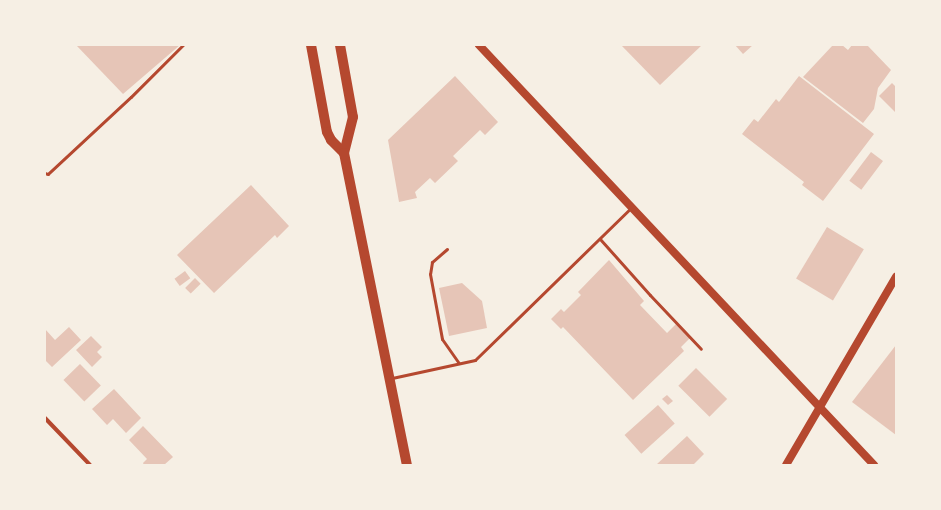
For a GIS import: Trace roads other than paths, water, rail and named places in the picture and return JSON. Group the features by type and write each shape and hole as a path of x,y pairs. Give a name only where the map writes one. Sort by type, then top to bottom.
{"main road":[{"path":"311,45 328,132 334,143 344,153"},
{"path":"340,45 353,117 344,153 407,465"},
{"path":"479,45 818,408 874,465"},
{"path":"483,45 494,61"},
{"path":"786,465 896,277"}],"street":[{"path":"45,418 90,465"}],"lane":[{"path":"390,378 475,360 632,208"},
{"path":"600,239 701,348"},
{"path":"447,249 432,262 430,274 442,339 459,363"}]}
